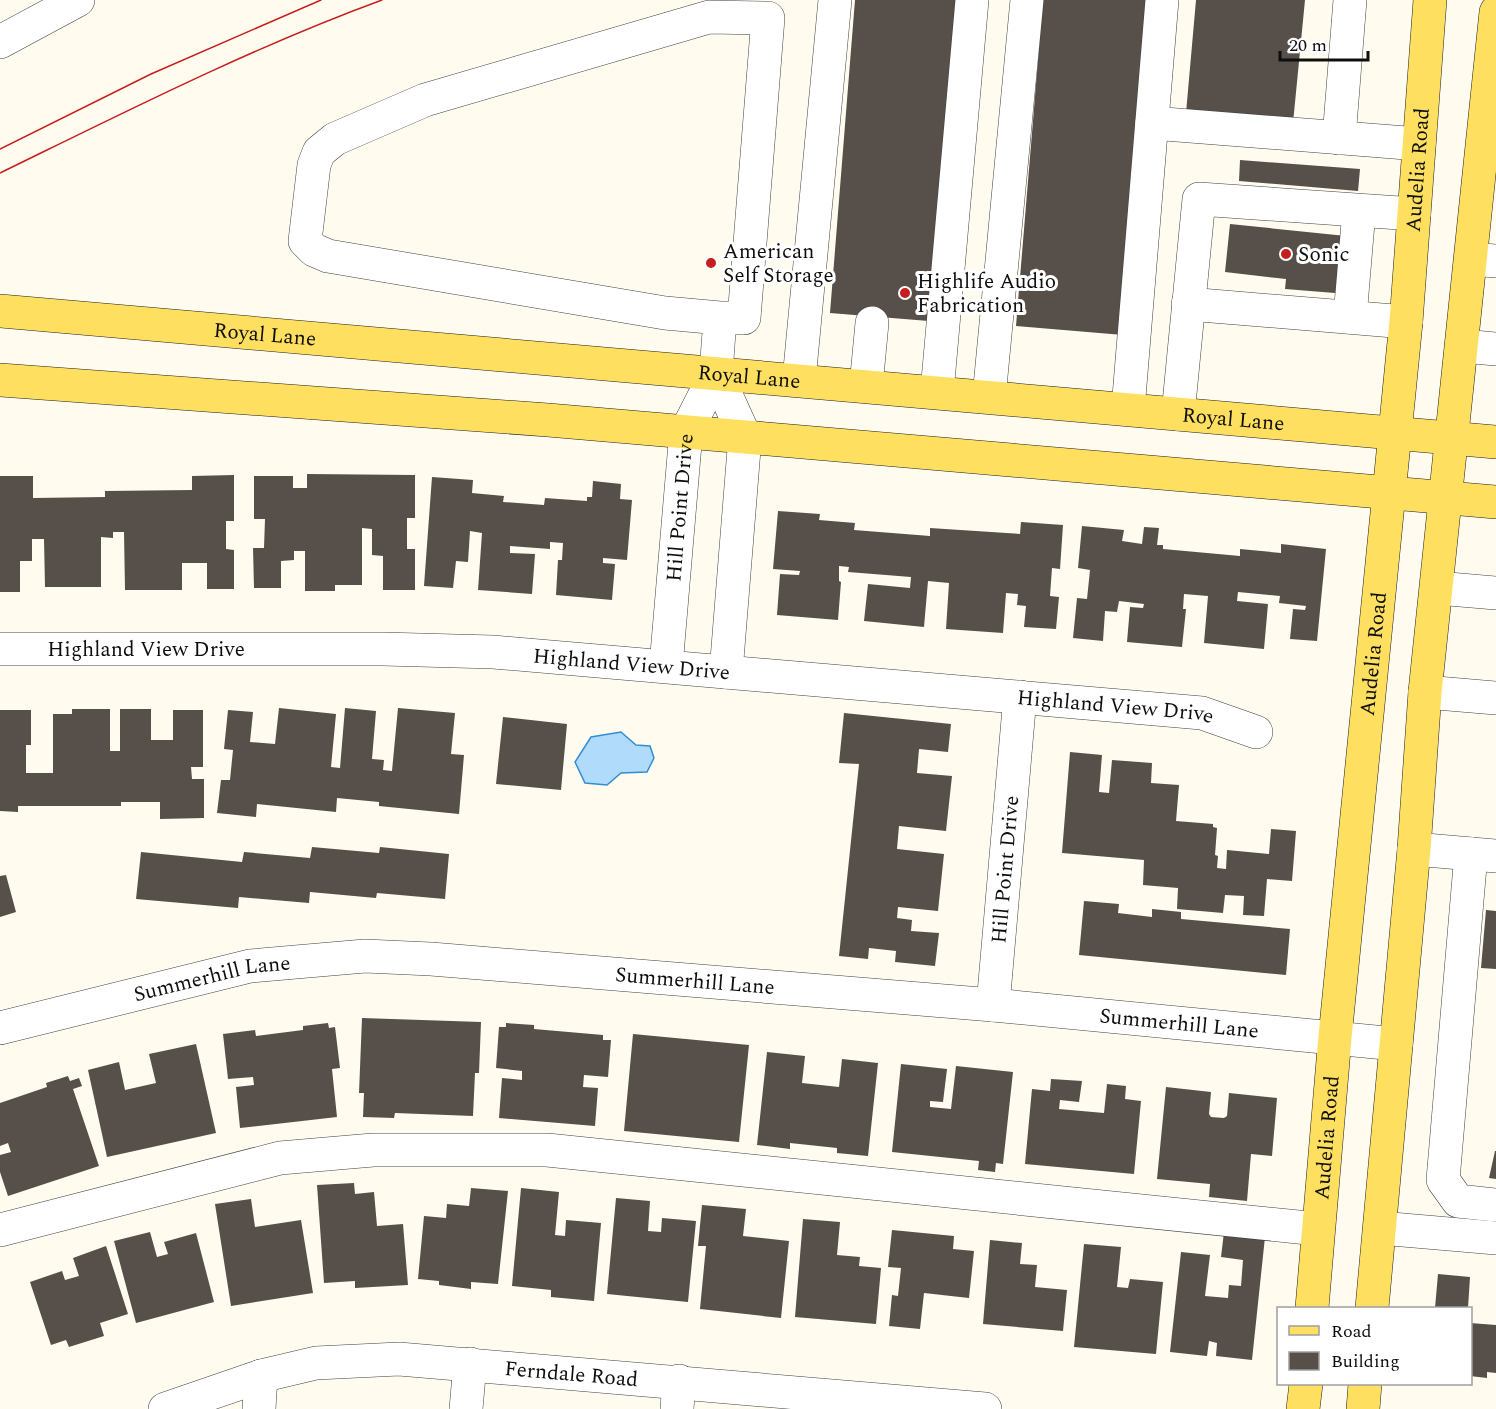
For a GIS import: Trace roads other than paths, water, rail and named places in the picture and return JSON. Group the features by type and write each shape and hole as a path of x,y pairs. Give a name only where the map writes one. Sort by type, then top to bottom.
{"main road":[{"name":"Audelia Road","path":"1312,1307 1335,1037 1406,322 1430,0"},
{"path":"1372,1307 1414,849 1425,692 1463,346 1484,260 1496,12"},
{"name":"Royal Lane","path":"0,311 1496,442"},
{"path":"0,380 686,432 1496,502"},
{"path":"1303,1409 1306,1385"},
{"path":"1363,1409 1365,1385"}],"street":[{"path":"799,380 835,0"},
{"path":"937,392 972,0"},
{"path":"988,397 1027,0"},
{"path":"1128,409 1162,0"},
{"path":"1339,138 1350,0"},
{"path":"0,42 61,4"},
{"path":"709,17 768,18 744,318 720,318 665,313 328,256 314,250 305,241 314,165 319,152 335,139 425,100 709,17"},
{"path":"1152,123 1419,144"},
{"path":"1178,414 1199,199 1414,214"},
{"path":"1350,317 1359,211"},
{"path":"1188,304 1406,322"},
{"path":"720,318 716,373 745,437 726,672"},
{"path":"866,386 872,323"},
{"path":"1463,346 1496,349"},
{"name":"Hill Point Drive","path":"666,666 686,432 716,373"},
{"path":"1437,588 1496,592"},
{"name":"Highland View Drive","path":"0,649 383,649 493,652 1202,713 1256,732"},
{"path":"1425,692 1496,698"},
{"name":"Hill Point Drive","path":"993,1005 1020,697"},
{"path":"1414,849 1483,855 1443,1180 1458,1201 1496,1205"},
{"name":"Summerhill Lane","path":"0,1028 250,966 365,956 442,960 993,1005 1395,1044"},
{"path":"0,1230 280,1158 372,1150 547,1150 1318,1229"},
{"path":"1380,1228 1496,1238"},
{"name":"Ferndale Road","path":"165,1409 261,1376 316,1363 399,1359 470,1364 678,1395 985,1409"},
{"path":"466,1409 470,1364"},
{"path":"259,1409 261,1376"}],"water":[{"path":"621,732 636,745 650,746 654,758 647,772 621,773 607,785 585,783 575,762 591,737"}],"tram line":[{"path":"0,149 151,74 321,0"},
{"path":"0,173 237,60 382,0"}],"place":[{"name":"Sonic","path":"1286,254"},
{"name":"American Self Storage","path":"711,263"},
{"name":"Highlife Audio Fabrication","path":"905,293"}]}
